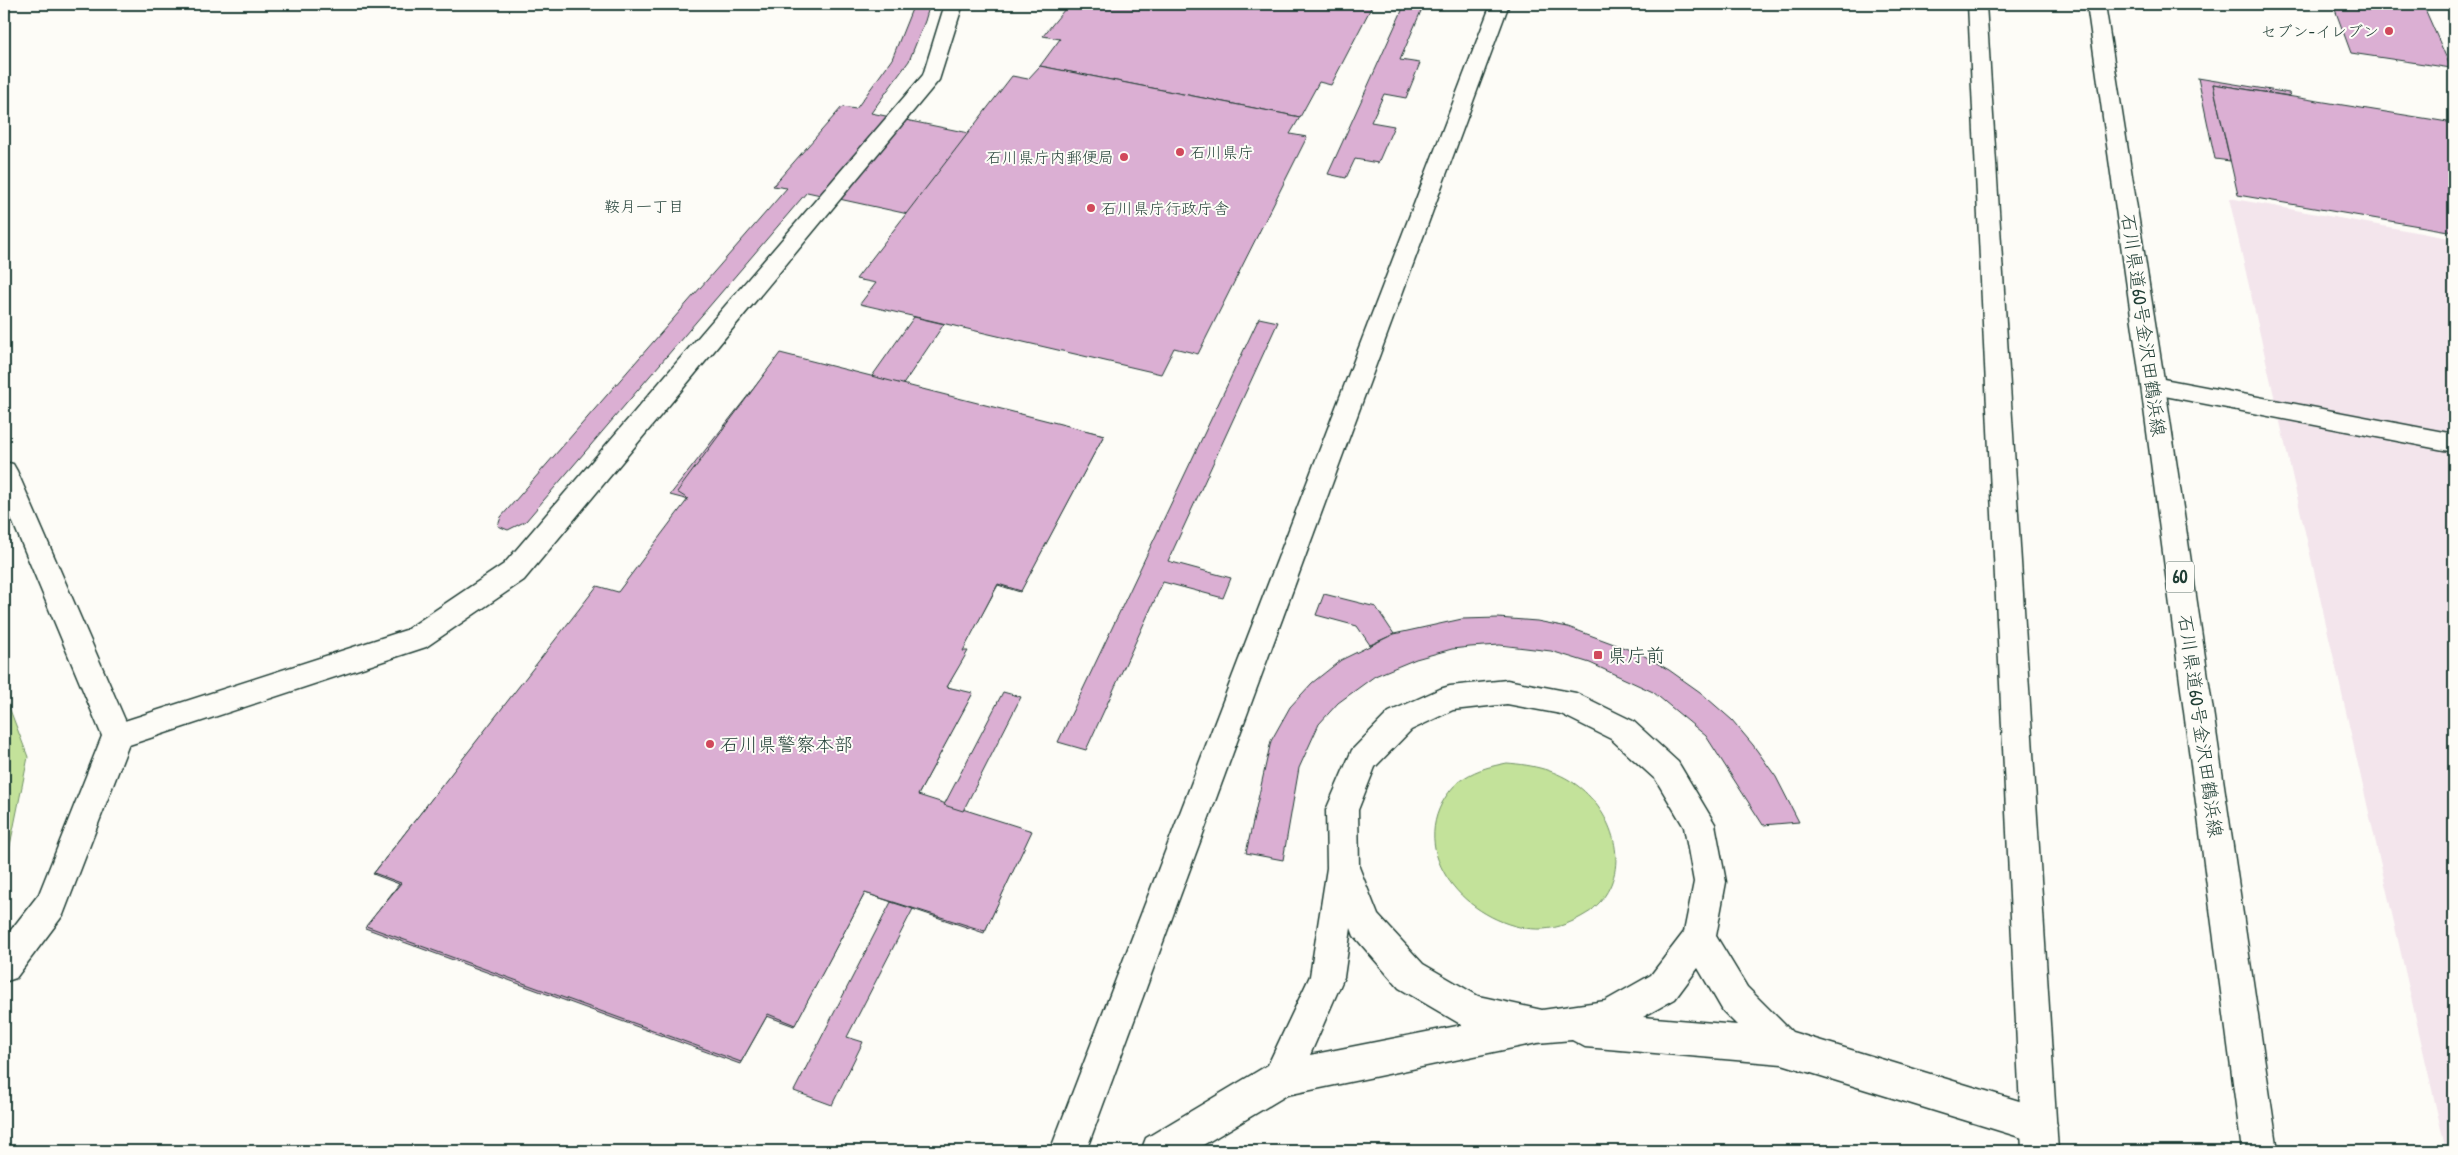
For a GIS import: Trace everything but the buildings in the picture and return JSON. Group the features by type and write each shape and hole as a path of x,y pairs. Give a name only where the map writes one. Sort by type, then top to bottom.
{"street":[{"path":"117,736 416,638 514,572 932,76 954,4"},
{"path":"1068,1151 1500,4"},
{"path":"1343,867 1366,925 1412,976 1472,1012 1542,1027 1782,1046 2040,1138 1977,4"},
{"name":"石川県道60号金沢田鶴浜線","path":"2096,4 2153,386 2260,1151"},
{"path":"2153,386 2454,443"},
{"path":"4,471 117,736 51,904 4,966"},
{"path":"1159,1151 1281,1078 1542,1027 1609,1018 1663,986 1698,939 1710,882 1699,824 1667,771 1622,730 1566,702 1507,692 1450,698 1400,721 1363,759 1342,810 1343,867 1327,977 1281,1078"},
{"path":"1698,939 1735,999 1782,1046"}],"shaded area":[{"path":"2229,198 2454,239 2454,1151 2446,1151"}],"green space":[{"path":"4,694 28,757 4,875"},
{"path":"1507,763 1544,769 1570,780 1590,797 1601,810 1609,825 1616,857 1615,872 1609,888 1592,910 1566,924 1543,929 1520,927 1497,919 1476,907 1457,891 1443,871 1435,850 1434,827 1446,796 1461,780 1475,772"}],"place":[{"name":"セブン-イレブン","path":"2389,31"},
{"name":"石川県庁","path":"1180,152"},
{"name":"石川県庁内郵便局","path":"1124,157"},
{"name":"石川県庁行政庁舎","path":"1091,208"},
{"name":"県庁前","path":"1598,655"},
{"name":"石川県警察本部","path":"710,744"}],"district":[{"name":"鞍月一丁目","path":"644,206"}]}
